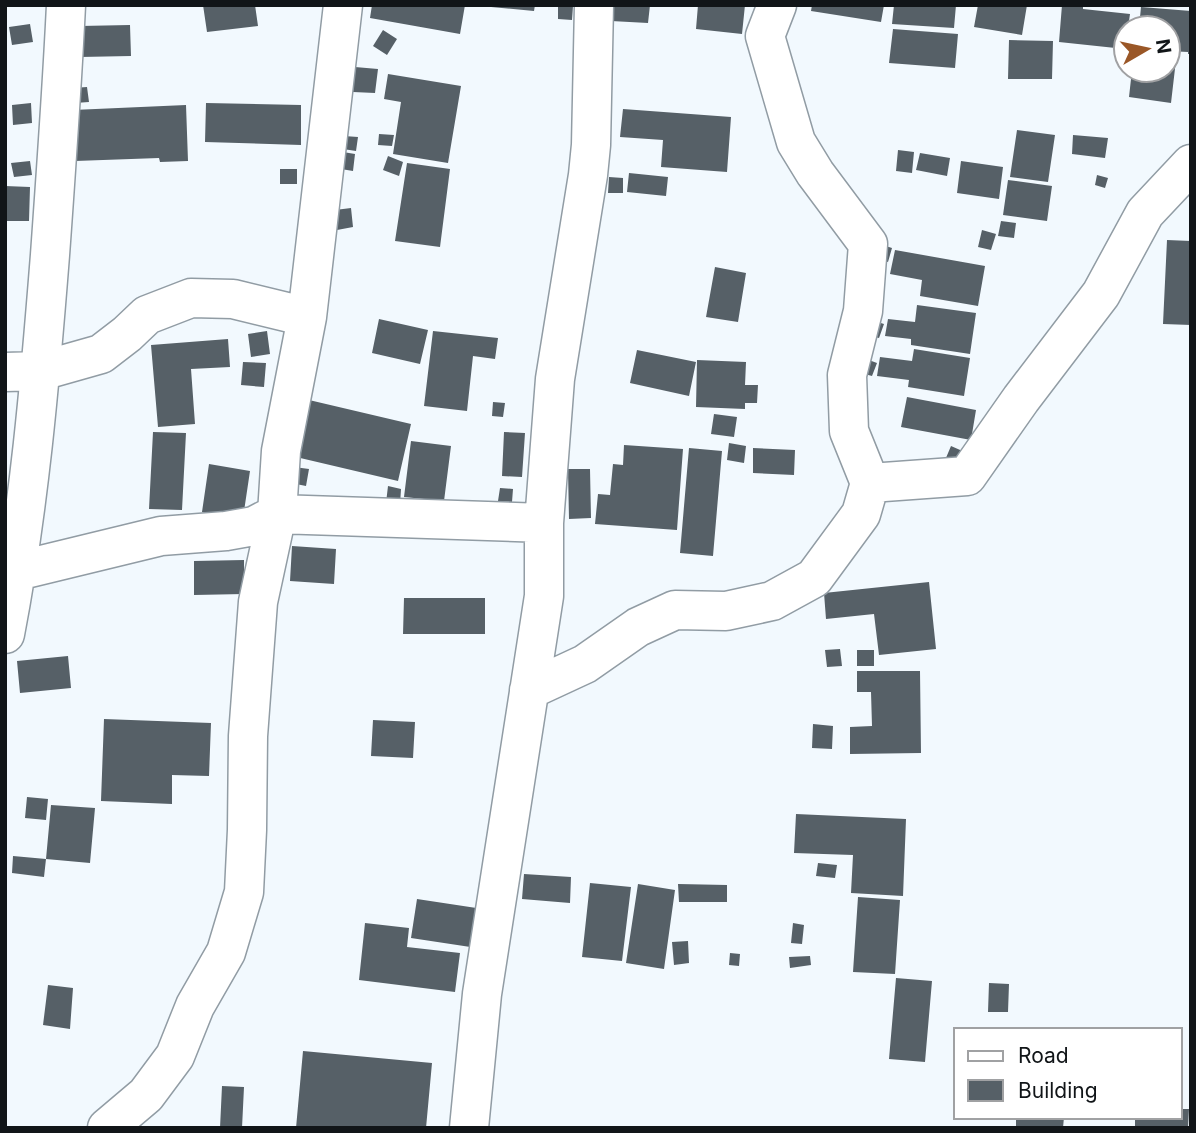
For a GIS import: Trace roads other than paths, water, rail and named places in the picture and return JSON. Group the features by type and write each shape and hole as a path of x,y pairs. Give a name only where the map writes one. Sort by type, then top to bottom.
{"street":[{"path":"5,634 17,571 23,371 60,121 66,5"},
{"path":"107,1128 146,1095 175,1056 195,1006 226,952 244,891 248,736 258,602 277,514 281,451 307,317 343,5"},
{"path":"469,1128 482,993 544,596 544,523 555,379 591,145 594,5"},
{"path":"529,690 585,664 638,627 675,610 726,611 772,601 814,578 860,514 870,483 849,431 847,375 863,312 868,244 815,173 796,142 765,36 777,5"},
{"path":"870,483 967,477 1021,399 1101,294 1145,213 1191,164"},
{"path":"23,371 101,354 147,315 191,298 233,299 307,317"},
{"path":"17,571 161,536 254,526 277,514 544,523"}]}
